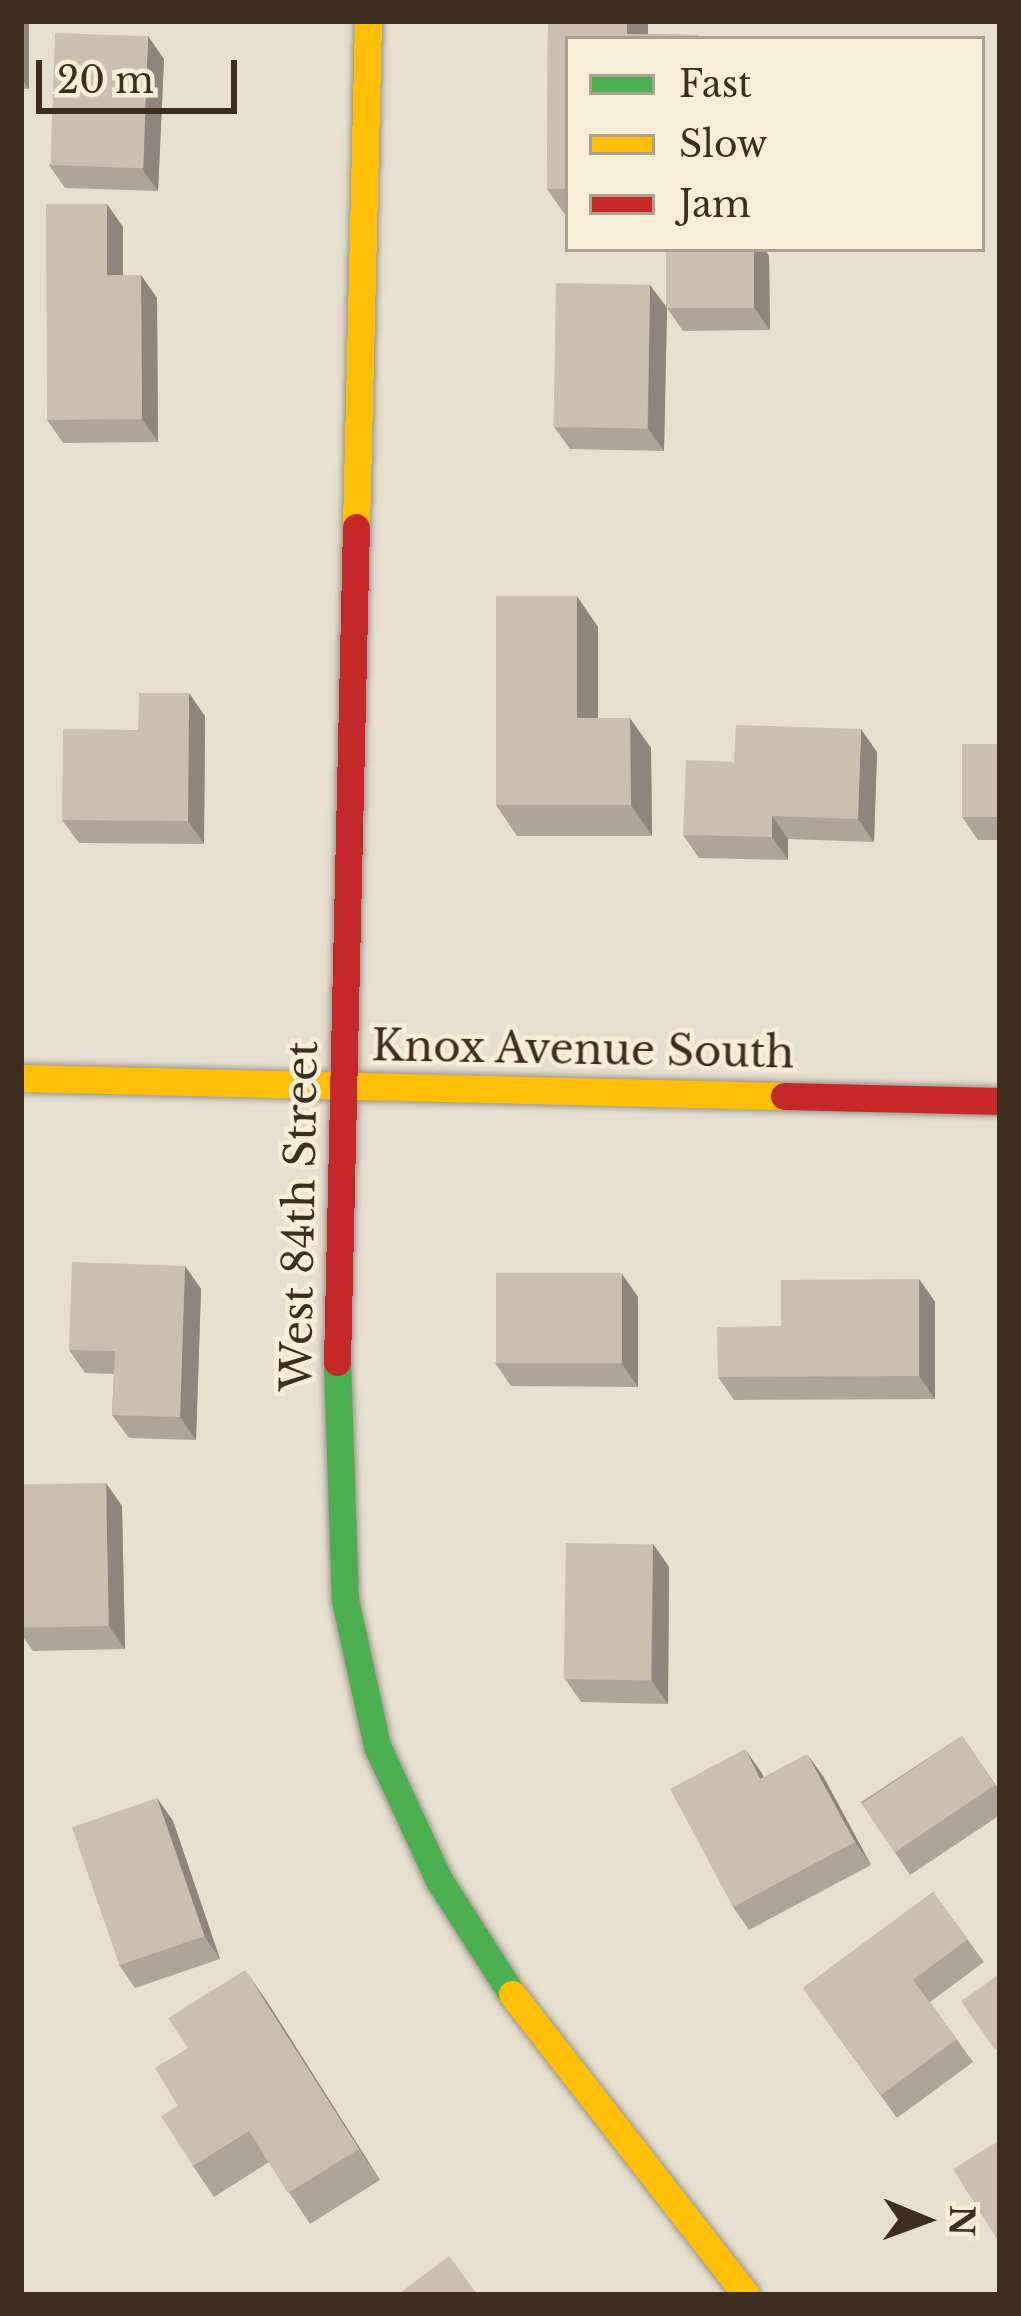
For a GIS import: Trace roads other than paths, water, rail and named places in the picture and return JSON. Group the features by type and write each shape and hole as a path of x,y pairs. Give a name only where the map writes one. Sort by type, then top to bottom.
{"street":[{"name":"West 84th Street","path":"368,21 335,1454 345,1600 377,1746 439,1880 518,2004 746,2295"},
{"name":"Knox Avenue South","path":"21,1078 1000,1101"}]}
